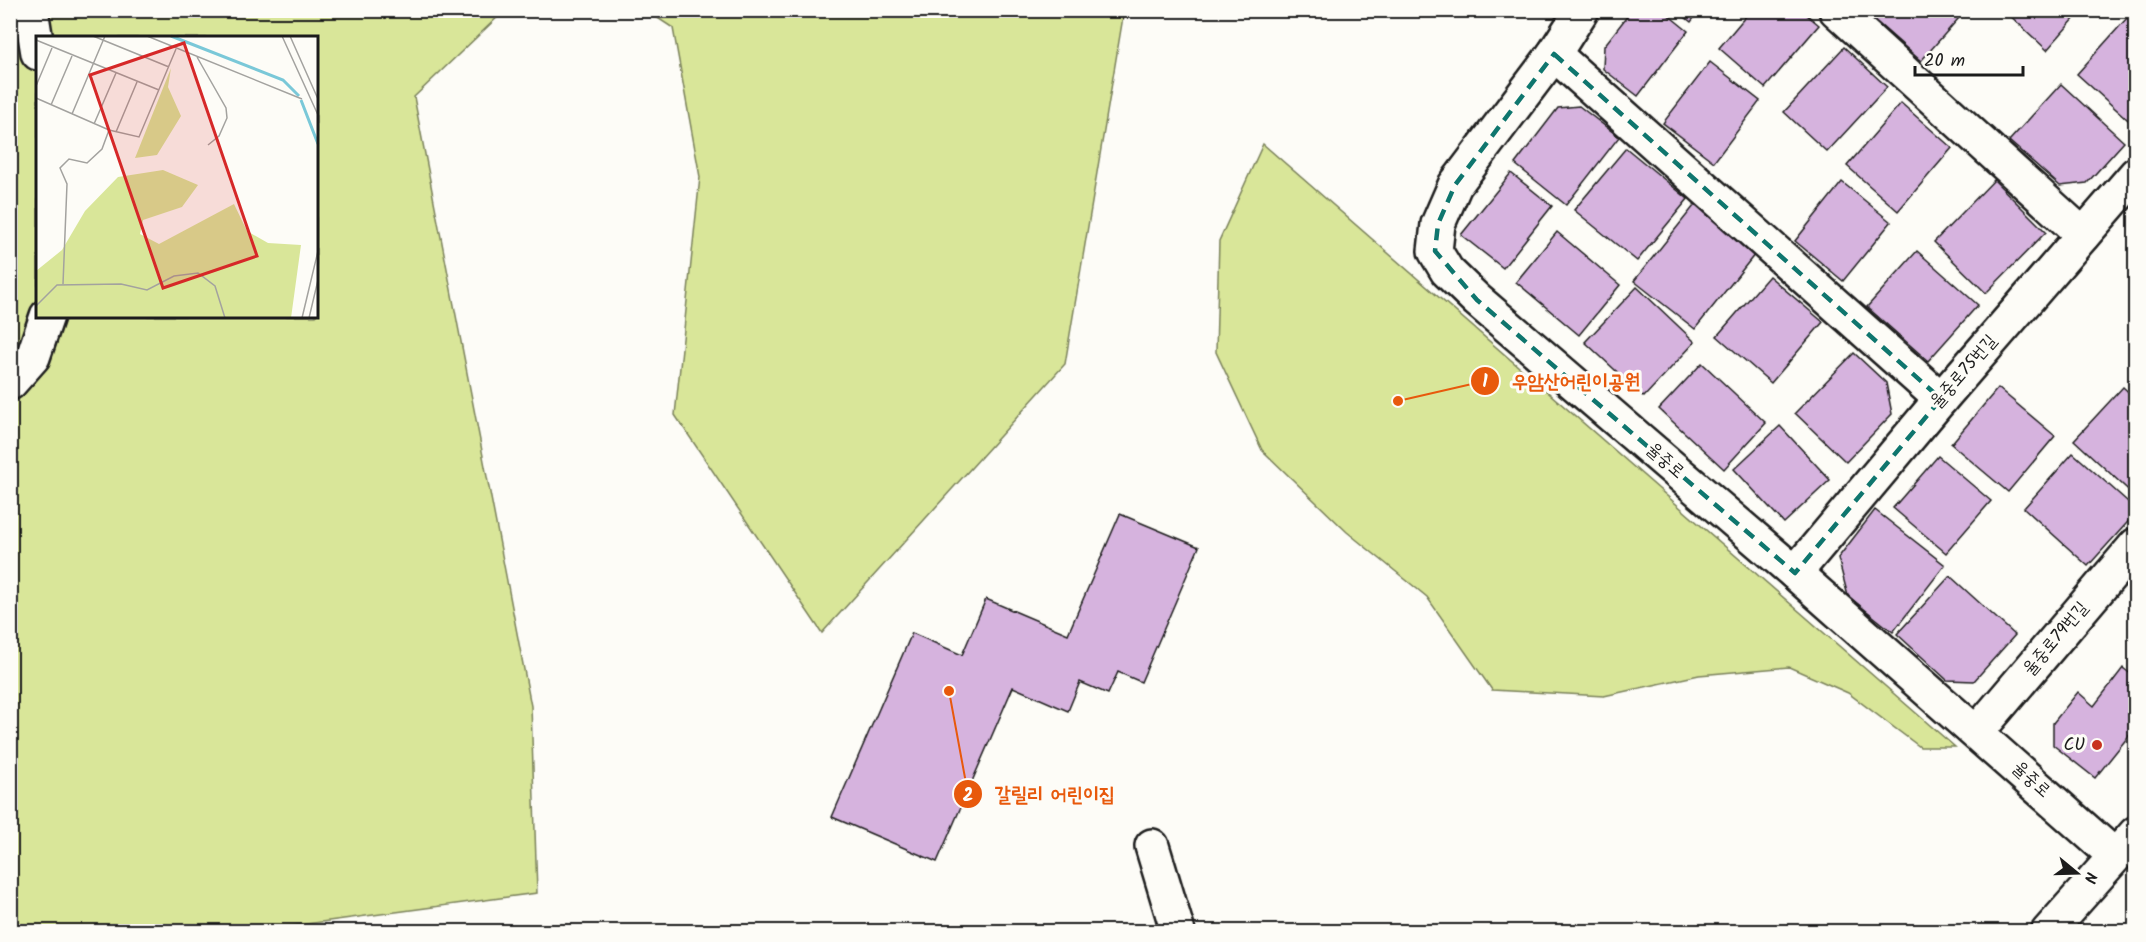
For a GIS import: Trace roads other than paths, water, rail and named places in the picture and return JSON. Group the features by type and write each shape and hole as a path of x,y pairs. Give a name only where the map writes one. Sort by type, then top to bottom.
{"street":[{"path":"31,10 36,41"},
{"name":"율중로","path":"1582,10 1554,54 1455,184 1438,224 1435,251 1447,271 1477,300 1977,732 2125,844"},
{"path":"1836,10 2083,235"},
{"path":"1554,54 1941,399"},
{"name":"율중로75번길","path":"1795,573 1941,399 2136,174"},
{"path":"10,383 33,357 46,318"},
{"name":"율중로79번길","path":"1977,732 2136,545"},
{"path":"2048,932 2125,844"},
{"path":"1152,846 1178,932"}],"place":[{"name":"우암산어린이공원","path":"1398,401"},
{"name":"갈릴리 어린이집","path":"949,691"},
{"name":"CU","path":"2097,745"}]}
